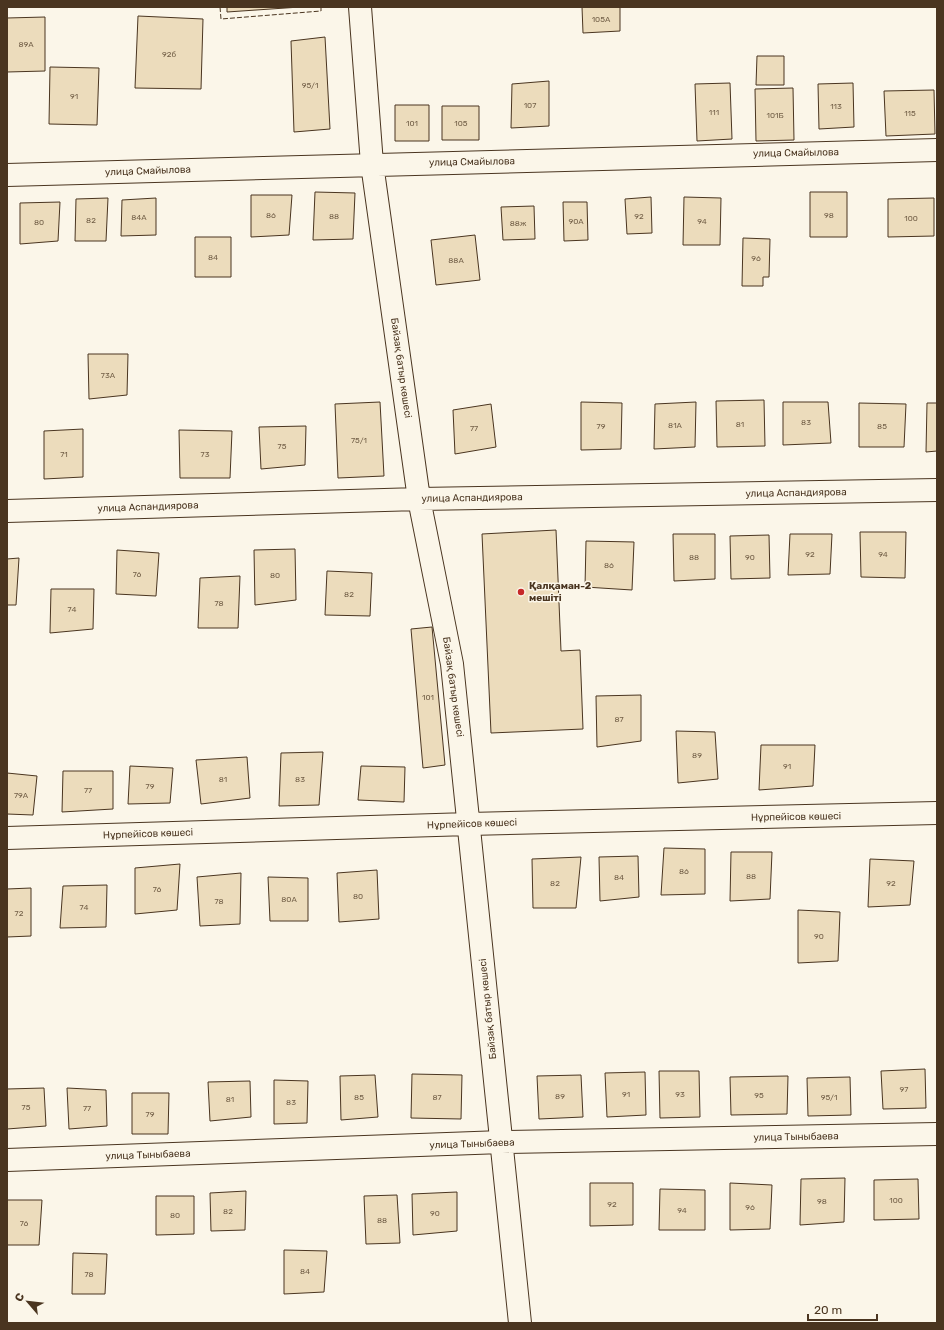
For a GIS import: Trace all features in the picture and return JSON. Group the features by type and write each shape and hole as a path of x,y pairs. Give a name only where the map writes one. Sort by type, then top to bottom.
{"street":[{"name":"Байзақ батыр көшесі","path":"360,7 372,164 419,499 452,664 520,1323"},
{"name":"улица Смайылова","path":"7,175 937,150"},
{"name":"улица Аспандиярова","path":"7,511 419,499 937,490"},
{"name":"Нұрпейісов көшесі","path":"7,838 469,824 937,813"},
{"name":"улица Тыныбаева","path":"7,1160 502,1142 937,1134"}],"building":[{"path":"227,7 300,7 227,12"},
{"path":"582,7 620,7 620,31 583,33"},
{"path":"138,16 203,19 201,89 135,88"},
{"path":"45,17 45,71 7,72 7,18"},
{"path":"325,37 330,129 294,132 291,41"},
{"path":"757,56 784,56 784,85 756,85"},
{"path":"50,67 99,68 97,125 49,124"},
{"path":"549,81 549,126 511,128 512,84"},
{"path":"730,83 732,139 697,141 695,84"},
{"path":"853,83 854,127 819,129 818,84"},
{"path":"793,88 794,140 756,141 755,89"},
{"path":"934,90 935,134 886,136 884,91"},
{"path":"395,105 429,105 429,141 395,141"},
{"path":"442,106 479,106 479,140 442,140"},
{"path":"315,192 355,193 353,239 313,240"},
{"path":"810,192 847,192 847,237 810,237"},
{"path":"251,195 292,195 289,235 251,237"},
{"path":"651,197 652,233 627,234 625,199"},
{"path":"684,197 721,198 720,245 683,245"},
{"path":"108,198 106,241 75,241 76,199"},
{"path":"156,198 156,235 121,236 122,200"},
{"path":"934,198 934,236 888,237 888,199"},
{"path":"60,202 58,241 20,244 20,203"},
{"path":"563,202 587,202 588,240 564,241"},
{"path":"534,206 535,239 503,240 501,207"},
{"path":"475,235 480,280 436,285 431,240"},
{"path":"195,237 231,237 231,277 195,277"},
{"path":"743,238 770,239 769,277 763,277 763,286 742,286"},
{"path":"88,354 128,354 127,395 89,399"},
{"path":"764,400 765,446 717,447 716,401"},
{"path":"380,402 384,476 338,478 335,404"},
{"path":"581,402 622,403 621,449 581,450"},
{"path":"696,402 695,447 654,449 655,404"},
{"path":"783,402 828,402 831,443 783,445"},
{"path":"859,403 906,404 904,447 859,447"},
{"path":"927,403 937,403 937,451 926,452"},
{"path":"491,404 496,447 455,454 453,410"},
{"path":"306,426 305,465 261,469 259,427"},
{"path":"83,429 83,477 44,479 44,431"},
{"path":"179,430 232,431 230,478 180,478"},
{"name":"Қалқаман-2 мешіті","path":"556,530 561,651 580,650 583,729 491,733 482,534"},
{"path":"860,532 906,532 905,578 861,577"},
{"path":"673,534 715,534 715,579 674,581"},
{"path":"790,534 832,534 830,574 788,575"},
{"path":"769,535 770,578 731,579 730,536"},
{"path":"586,541 634,542 632,590 585,587"},
{"path":"295,549 296,600 255,605 254,550"},
{"path":"117,550 159,553 156,596 116,594"},
{"path":"19,558 16,605 7,605 7,559"},
{"path":"327,571 372,573 370,616 325,615"},
{"path":"240,576 238,628 198,628 200,578"},
{"path":"51,589 94,589 93,629 50,633"},
{"path":"432,627 445,765 423,768 411,629"},
{"path":"641,695 641,741 597,747 596,696"},
{"path":"676,731 715,732 718,779 678,783"},
{"path":"761,745 815,745 813,786 759,790"},
{"path":"323,752 319,805 279,806 281,753"},
{"path":"247,757 250,798 201,804 196,760"},
{"path":"130,766 173,768 170,803 128,804"},
{"path":"361,766 405,767 404,802 358,800"},
{"path":"63,771 113,771 113,809 62,812"},
{"path":"7,773 37,776 33,815 7,814"},
{"path":"664,848 705,849 705,894 661,895"},
{"path":"731,852 772,852 770,899 730,901"},
{"path":"638,856 639,897 600,901 599,857"},
{"path":"581,857 576,908 533,908 532,859"},
{"path":"870,859 914,861 910,905 868,907"},
{"path":"180,864 177,910 135,914 135,868"},
{"path":"377,870 379,919 339,922 337,873"},
{"path":"241,873 240,924 200,926 197,877"},
{"path":"268,877 308,878 308,921 270,921"},
{"path":"107,885 106,927 60,928 63,886"},
{"path":"31,888 31,936 7,937 7,889"},
{"path":"798,910 840,912 838,961 798,963"},
{"path":"925,1069 926,1108 883,1109 881,1071"},
{"path":"659,1071 699,1071 700,1117 660,1118"},
{"path":"645,1072 646,1115 607,1117 605,1073"},
{"path":"412,1074 462,1075 461,1119 411,1118"},
{"path":"375,1075 378,1117 341,1120 340,1076"},
{"path":"581,1075 583,1117 539,1119 537,1076"},
{"path":"788,1076 787,1114 731,1115 730,1077"},
{"path":"850,1077 851,1115 808,1116 807,1078"},
{"path":"274,1080 308,1081 307,1123 274,1124"},
{"path":"250,1081 251,1117 210,1121 208,1082"},
{"path":"44,1088 46,1126 7,1129 7,1089"},
{"path":"67,1088 106,1090 107,1126 69,1129"},
{"path":"132,1093 169,1093 168,1134 132,1134"},
{"path":"845,1178 844,1222 800,1225 801,1179"},
{"path":"918,1179 919,1219 874,1220 874,1180"},
{"path":"590,1183 633,1183 633,1225 590,1226"},
{"path":"730,1183 772,1185 770,1229 730,1230"},
{"path":"660,1189 705,1190 705,1230 659,1230"},
{"path":"246,1191 245,1230 211,1231 210,1193"},
{"path":"457,1192 457,1231 413,1235 412,1194"},
{"path":"397,1195 400,1243 366,1244 364,1196"},
{"path":"156,1196 194,1196 194,1234 156,1235"},
{"path":"7,1200 42,1200 39,1245 7,1245"},
{"path":"284,1250 327,1251 324,1292 284,1294"},
{"path":"73,1253 107,1254 105,1294 72,1294"}],"fence":[{"path":"220,7 221,19 321,11 321,7"}],"place":[{"name":"Қалқаман-2 мешіті","path":"521,592"}]}
